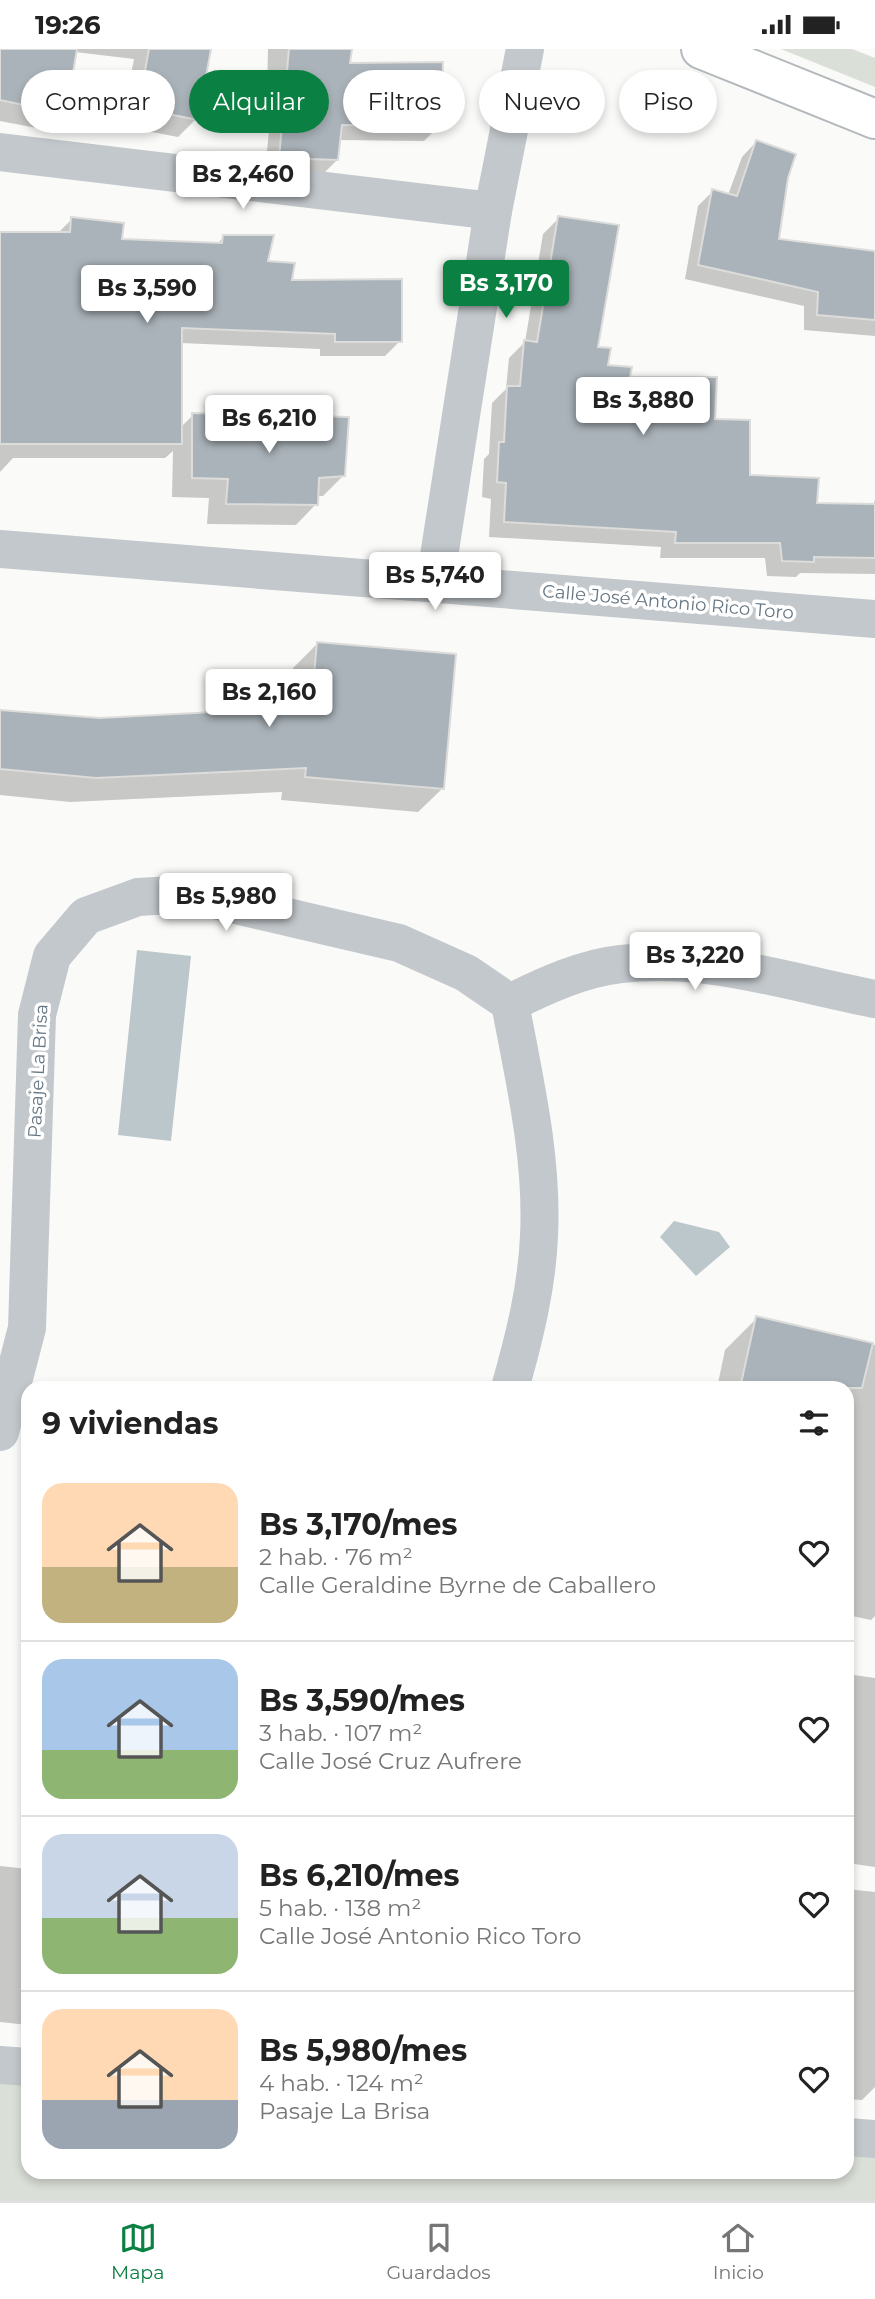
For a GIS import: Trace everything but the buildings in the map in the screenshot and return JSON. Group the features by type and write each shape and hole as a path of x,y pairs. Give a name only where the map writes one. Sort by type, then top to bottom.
{"highway":[{"path":"701,49 875,119"}],"street":[{"path":"435,582 493,211 525,49"},
{"path":"0,152 493,211"},
{"name":"Calle José Antonio Rico Toro","path":"0,549 875,619"},
{"name":"Pasaje La Brisa","path":"0,1432 27,1328 37,1015 52,956 86,916 138,897 189,894 399,943 466,973 510,1003"},
{"path":"512,1381 526,1330 539,1236 536,1143 510,1003 552,983 619,964 690,962 743,968 875,999"},
{"path":"0,2065 21,2066"},
{"path":"854,2138 875,2139"}],"shaded area":[{"path":"781,49 852,49 875,58 875,87"},
{"path":"137,950 191,956 171,1141 118,1135"},
{"path":"674,1221 719,1232 730,1247 696,1276 660,1237"},
{"path":"0,2080 21,2082 21,2179 854,2179 854,2154 875,2156 875,2201 0,2201"}]}
